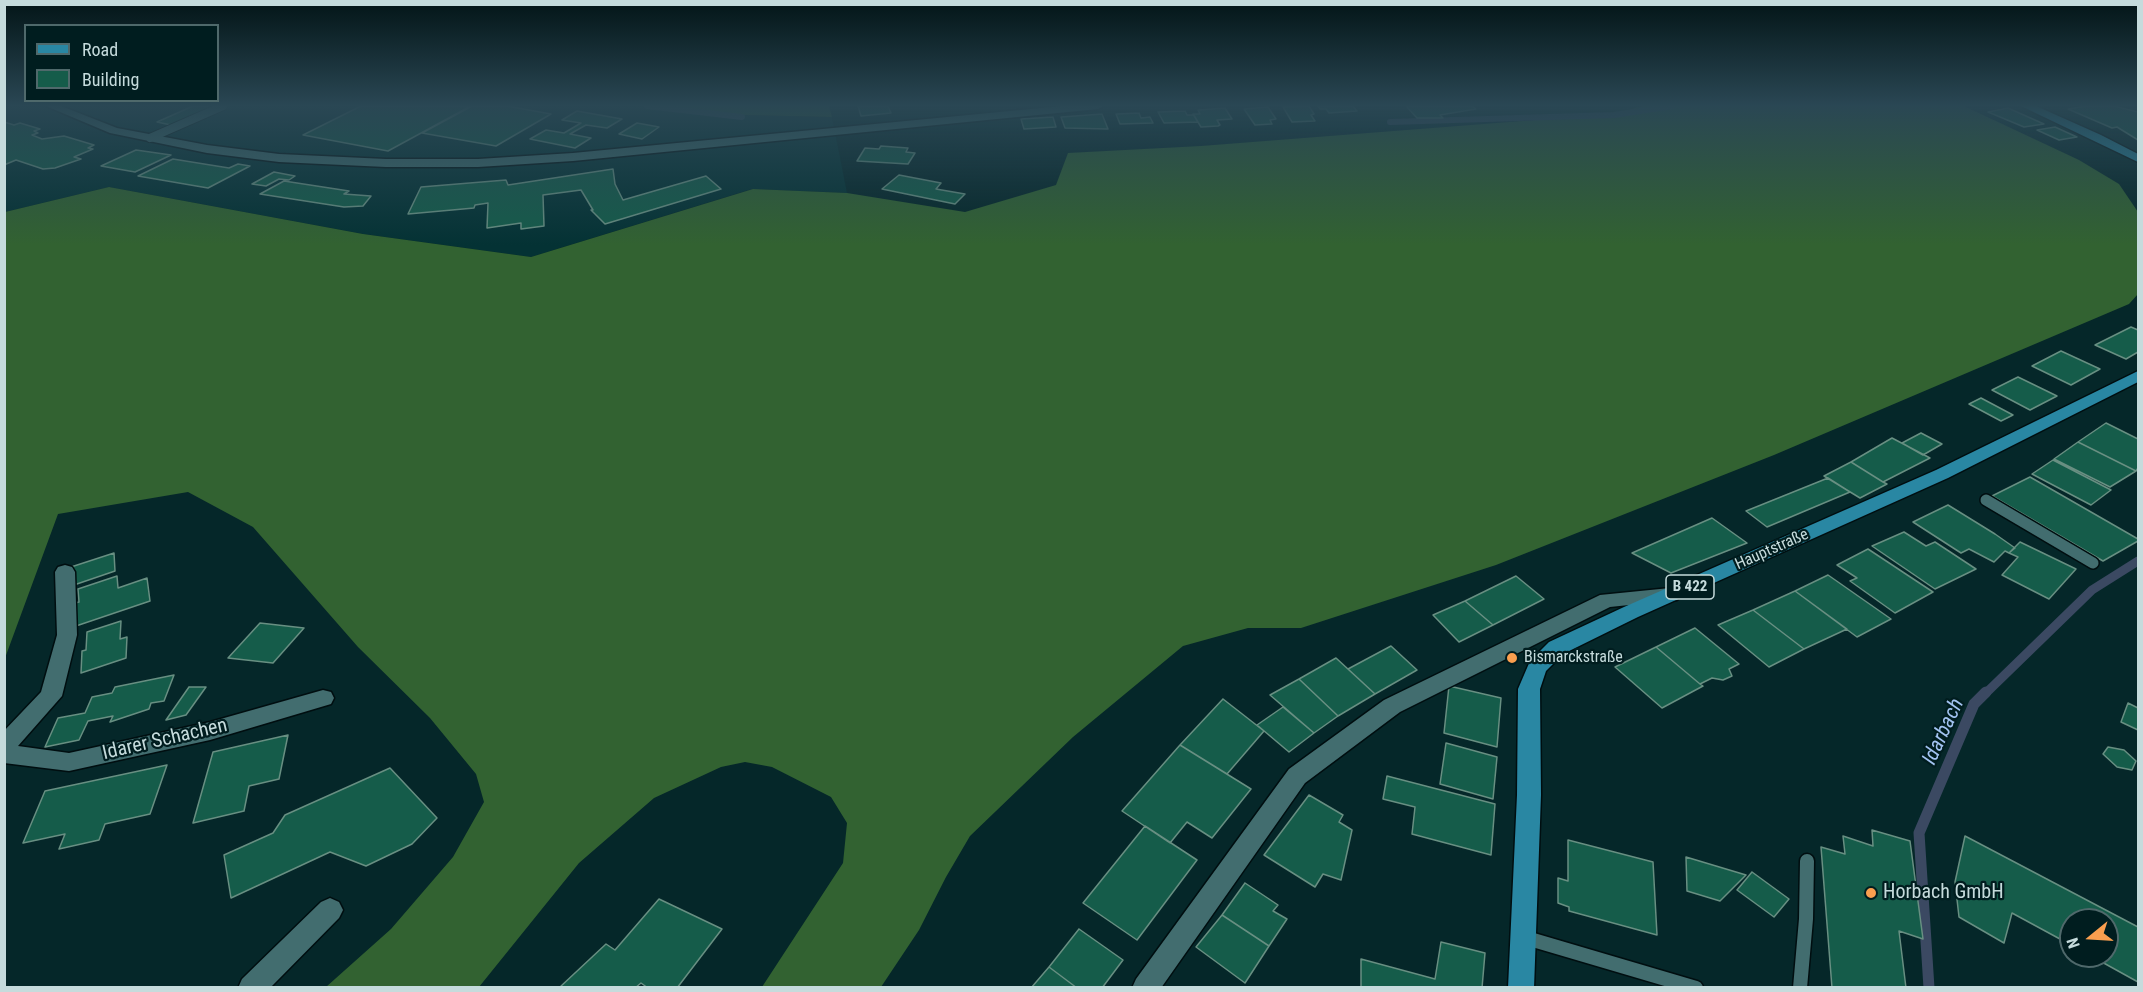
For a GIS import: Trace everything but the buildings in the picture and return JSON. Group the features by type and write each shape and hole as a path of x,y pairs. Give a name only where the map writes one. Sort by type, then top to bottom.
{"main road":[{"path":"233,152 279,158 386,163 478,162 625,152"},
{"name":"Hauptstraße","path":"1521,987 1529,795 1529,689 1537,667 1556,648 1942,474 2139,375"},
{"path":"4,746 51,696 67,635 65,572"},
{"path":"1145,987 1297,776 1392,706 1607,600 1671,595"},
{"name":"Idarer Schachen","path":"4,754 69,762 210,731 323,698"},
{"path":"251,987 330,910"}],"lane":[{"path":"1986,500 2093,563"},
{"path":"1800,987 1806,920 1807,861"},
{"path":"1523,936 1696,987"}],"shaded area":[{"path":"4,152 839,152 847,193 752,189 531,257 363,234 109,187 5,212"}],"green space":[{"path":"2063,152 2119,184 2138,212 2138,294 2129,304 1774,455 1496,565 1301,628 1248,628 1183,646 1073,737 970,836 919,930 881,987 762,987 843,863 847,823 831,797 772,767 745,762 721,767 654,798 579,863 479,987 326,987 391,929 453,857 484,802 476,774 430,718 358,647 253,527 188,492 58,514 5,658 5,212 109,187 363,234 531,257 753,189 847,193 965,212 1056,185 1068,153"}],"waterway":[{"name":"Idarbach","path":"1985,694 2092,590 2138,561"},
{"name":"Idarbach","path":"1929,988 1919,833 1974,704 1986,692"}],"place":[{"name":"Bismarckstraße","path":"1512,658"},
{"name":"Horbach GmbH","path":"1871,893"}]}
